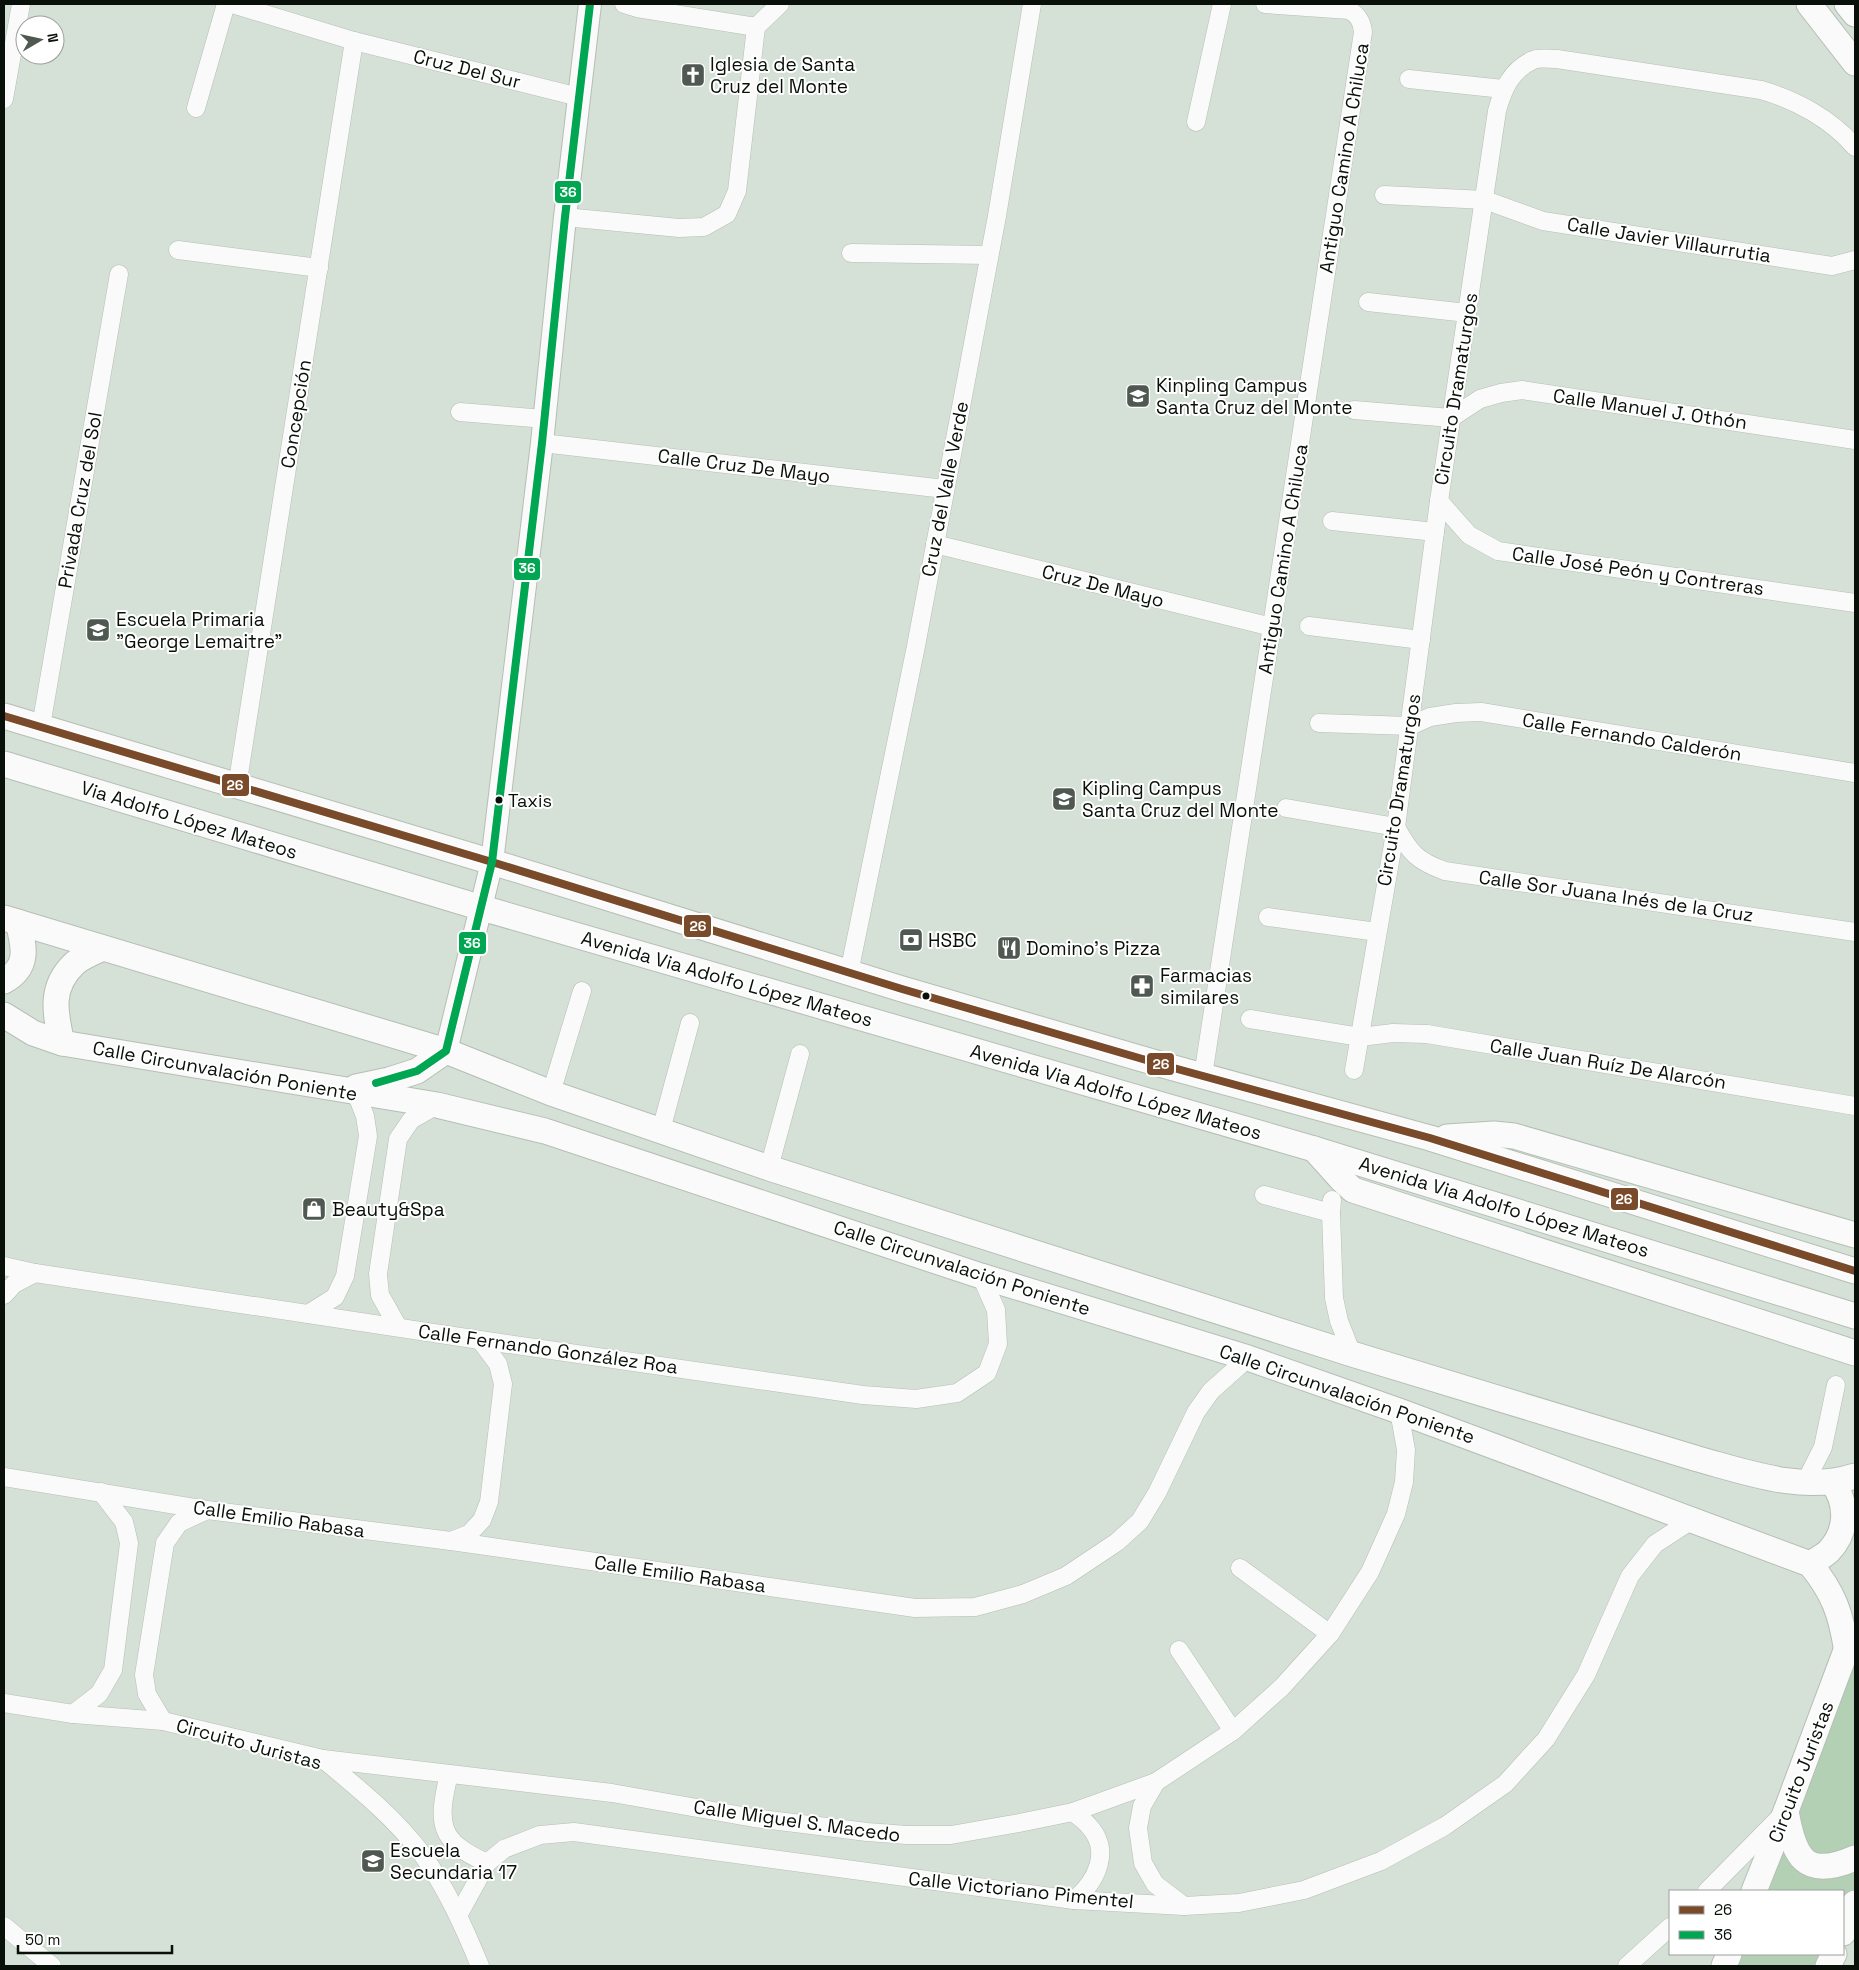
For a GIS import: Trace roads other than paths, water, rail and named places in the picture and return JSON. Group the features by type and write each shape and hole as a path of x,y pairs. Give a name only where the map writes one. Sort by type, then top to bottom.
{"main road":[{"path":"1809,4 1855,63"},
{"name":"Avenida Via Adolfo López Mateos","path":"4,716 492,862 849,973 1203,1076 1430,1138 1855,1271"},
{"name":"Via Adolfo López Mateos","path":"4,764 374,875"},
{"name":"Avenida Via Adolfo López Mateos","path":"374,875 1314,1149 1855,1316"},
{"path":"4,981 10,978 21,966 25,948 11,920"},
{"name":"Calle Circunvalación Poniente","path":"11,920 446,1051 551,1093 769,1168 1352,1354 1752,1474 1805,1483 1844,1479"},
{"path":"62,1044 55,1002 60,981 76,962 103,948"},
{"name":"Calle Circunvalación Poniente","path":"4,1016 33,1034 62,1044 437,1106 545,1131 982,1276 1248,1358 1399,1411 1810,1564"},
{"path":"347,1092 417,1071 446,1051"},
{"path":"1430,1138 1494,1134 1514,1136 1855,1235"},
{"path":"1314,1149 1352,1190 1855,1353"},
{"path":"1844,1479 1842,1500 1843,1526 1836,1543 1828,1552 1810,1564 1825,1582 1835,1602 1842,1623 1846,1652"},
{"path":"1846,1652 1855,1622"},
{"name":"Circuito Juristas","path":"1754,1890 1846,1652"},
{"path":"1786,1811 1790,1838 1795,1849 1802,1858 1812,1865 1839,1865 1855,1858"},
{"path":"1844,1930 1855,1903"}],"street":[{"path":"4,99 21,4"},
{"path":"196,108 226,4"},
{"name":"Cruz Del Sur","path":"232,4 354,41 579,97"},
{"path":"446,1051 492,862 545,419 565,217 590,4"},
{"path":"624,4 637,8 756,27"},
{"path":"565,217 679,228 704,227 727,214 737,191 756,27 780,4"},
{"name":"Cruz del Valle Verde","path":"849,973 935,544 989,255 1032,4"},
{"path":"1196,122 1222,4"},
{"name":"Antiguo Camino A Chiluca","path":"1203,1076 1363,32 1362,22 1349,10 1265,4"},
{"name":"Concepción","path":"237,787 354,41"},
{"name":"Circuito Dramaturgos","path":"1354,1070 1396,827 1451,418 1497,111 1503,89 1512,76 1534,58 1557,59 1761,90 1782,95 1803,105 1827,122 1855,147"},
{"path":"1409,79 1503,89"},
{"name":"Calle Javier Villaurrutia","path":"1384,195 1485,200 1543,220 1832,266 1855,260"},
{"path":"178,250 318,268"},
{"path":"852,253 989,255"},
{"name":"Privada Cruz del Sol","path":"41,726 119,274"},
{"path":"1368,302 1468,313"},
{"name":"Calle Manuel J. Othón","path":"1451,418 1480,399 1522,390 1855,440"},
{"path":"1354,410 1451,418"},
{"path":"460,412 545,419"},
{"name":"Calle Cruz De Mayo","path":"542,442 945,489"},
{"name":"Calle José Peón y Contreras","path":"1439,501 1469,535 1498,551 1855,603"},
{"path":"1332,521 1435,532"},
{"name":"Cruz De Mayo","path":"935,544 1272,627"},
{"path":"1309,626 1421,640"},
{"name":"Calle Fernando Calderón","path":"1410,726 1430,717 1481,712 1855,773"},
{"path":"1319,723 1410,726"},
{"path":"1286,808 1396,827"},
{"name":"Calle Sor Juana Inés de la Cruz","path":"1396,827 1408,850 1426,864 1445,871 1855,932"},
{"path":"1268,917 1377,932"},
{"path":"551,1093 582,991"},
{"name":"Calle Juan Ruíz De Alarcón","path":"1250,1019 1360,1037 1393,1033 1427,1034 1855,1106"},
{"path":"661,1130 690,1023"},
{"path":"769,1168 800,1054"},
{"path":"308,1314 335,1297 345,1276 368,1136 365,1116 347,1092"},
{"path":"398,1327 380,1295 378,1274 398,1139 410,1120 437,1106"},
{"path":"1264,1195 1331,1206 1334,1298 1339,1321 1352,1354"},
{"name":"Calle Fernando González Roa","path":"4,1266 35,1273 480,1340 864,1395 916,1399 958,1393 986,1373 998,1344 996,1310 982,1276"},
{"path":"4,1295 14,1284 35,1273"},
{"path":"451,1541 470,1534 482,1520 489,1502 503,1384 498,1364 480,1340"},
{"name":"Calle Emilio Rabasa","path":"4,1476 208,1510 451,1541 915,1608 976,1607 1023,1594 1066,1576 1116,1542 1140,1521 1157,1493 1196,1412 1212,1391 1248,1358"},
{"path":"1805,1483 1823,1447 1836,1384"},
{"name":"Calle Miguel S. Macedo","path":"323,1759 612,1793 754,1818 907,1836 951,1835 1073,1812 1156,1782 1233,1731 1282,1688 1330,1634 1370,1572 1396,1514 1404,1482 1406,1450 1399,1411"},
{"path":"73,1714 100,1694 113,1670 128,1553 129,1543 124,1522 101,1492"},
{"path":"163,1721 147,1694 144,1675 165,1543 179,1523 208,1510"},
{"name":"Calle Victoriano Pimentel","path":"459,1914 487,1863 504,1849 540,1835 574,1832 1074,1900 1184,1906 1239,1903 1304,1890 1381,1861 1445,1826 1505,1784 1546,1739 1586,1675 1630,1576 1654,1544 1692,1520"},
{"path":"1240,1568 1330,1634"},
{"path":"1179,1650 1233,1731"},
{"name":"Circuito Juristas","path":"4,1704 73,1714 163,1721 323,1759 379,1806 422,1854 459,1914 480,1966"},
{"path":"449,1774 442,1804 443,1824 453,1843 469,1855 487,1863"},
{"path":"1156,1782 1142,1806 1138,1828 1143,1863 1156,1884 1184,1906"},
{"path":"1708,1890 1786,1811"},
{"path":"1073,1812 1089,1826 1098,1841 1100,1861 1095,1878 1086,1890 1074,1900"},
{"path":"4,1926 52,1966"},
{"path":"1627,1966 1669,1928"},
{"path":"28,1946 28,1966"}],"place":[{"name":"Iglesia de Santa Cruz del Monte","path":"693,75"},
{"name":"Kinpling Campus Santa Cruz del Monte","path":"1138,396"},
{"name":"Escuela Primaria \"George Lemaitre\"","path":"98,630"},
{"name":"Kipling Campus Santa Cruz del Monte","path":"1064,799"},
{"name":"Taxis","path":"499,800"},
{"name":"HSBC","path":"911,940"},
{"name":"Domino's Pizza","path":"1009,948"},
{"name":"Farmacias similares","path":"1142,986"},
{"name":"Beauty&Spa","path":"314,1209"},
{"name":"Escuela Secundaria 17","path":"373,1861"}]}
